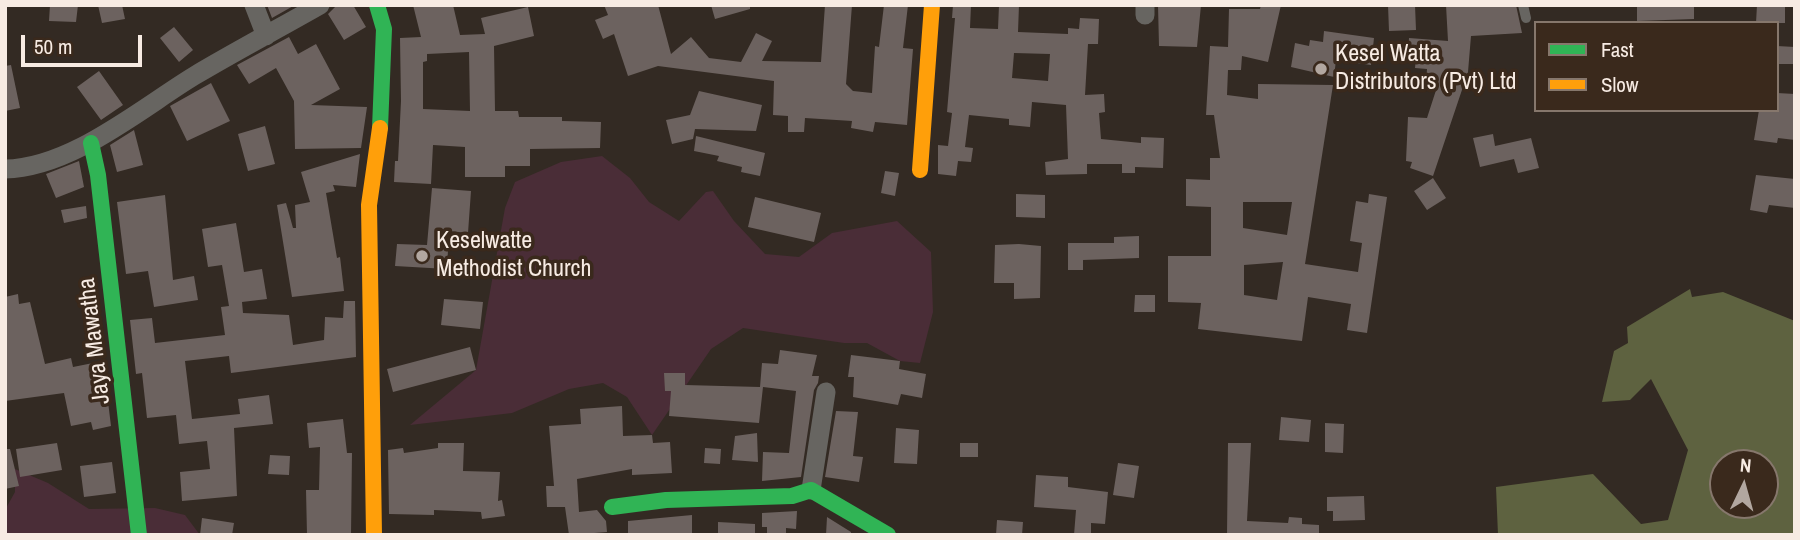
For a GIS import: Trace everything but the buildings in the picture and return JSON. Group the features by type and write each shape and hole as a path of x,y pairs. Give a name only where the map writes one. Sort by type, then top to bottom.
{"street":[{"path":"254,5 266,36"},
{"path":"5,169 21,169 91,143 195,76 320,5"},
{"path":"374,535 369,205 383,108 384,29 377,5"},
{"path":"920,170 932,5"},
{"name":"Jaya Mawatha","path":"91,143 101,203 139,535"},
{"path":"811,490 826,392"},
{"path":"611,507 666,500 792,496 811,490 888,535"}],"lane":[{"path":"1523,5 1526,18"}],"shaded area":[{"path":"602,156 630,178 649,202 679,221 706,192 713,191 734,221 765,254 799,257 832,233 897,221 931,252 933,312 920,363 900,361 867,343 844,343 743,328 711,349 652,435 627,397 603,383 569,389 512,413 410,425 476,370 505,208 515,182 561,162"},
{"path":"1690,289 1692,297 1723,292 1795,321 1795,535 1498,535 1496,487 1593,474 1641,524 1668,520 1688,450 1651,379 1630,400 1602,402 1614,351 1628,343 1627,327"},
{"path":"15,469 48,483 89,509 155,508 185,515 200,535 5,535 5,510 15,492"}],"traffic: fast":[{"path":"377,5 384,29 380,128"},
{"path":"91,143 98,175 139,535"},
{"path":"612,507 666,500 792,496 811,490 888,535"}],"traffic: slow":[{"path":"920,170 932,5"},
{"path":"374,535 369,205 380,128"}],"place":[{"name":"Kesel Watta Distributors (Pvt) Ltd","path":"1321,69"},
{"name":"Keselwatte Methodist Church","path":"422,256"}]}
